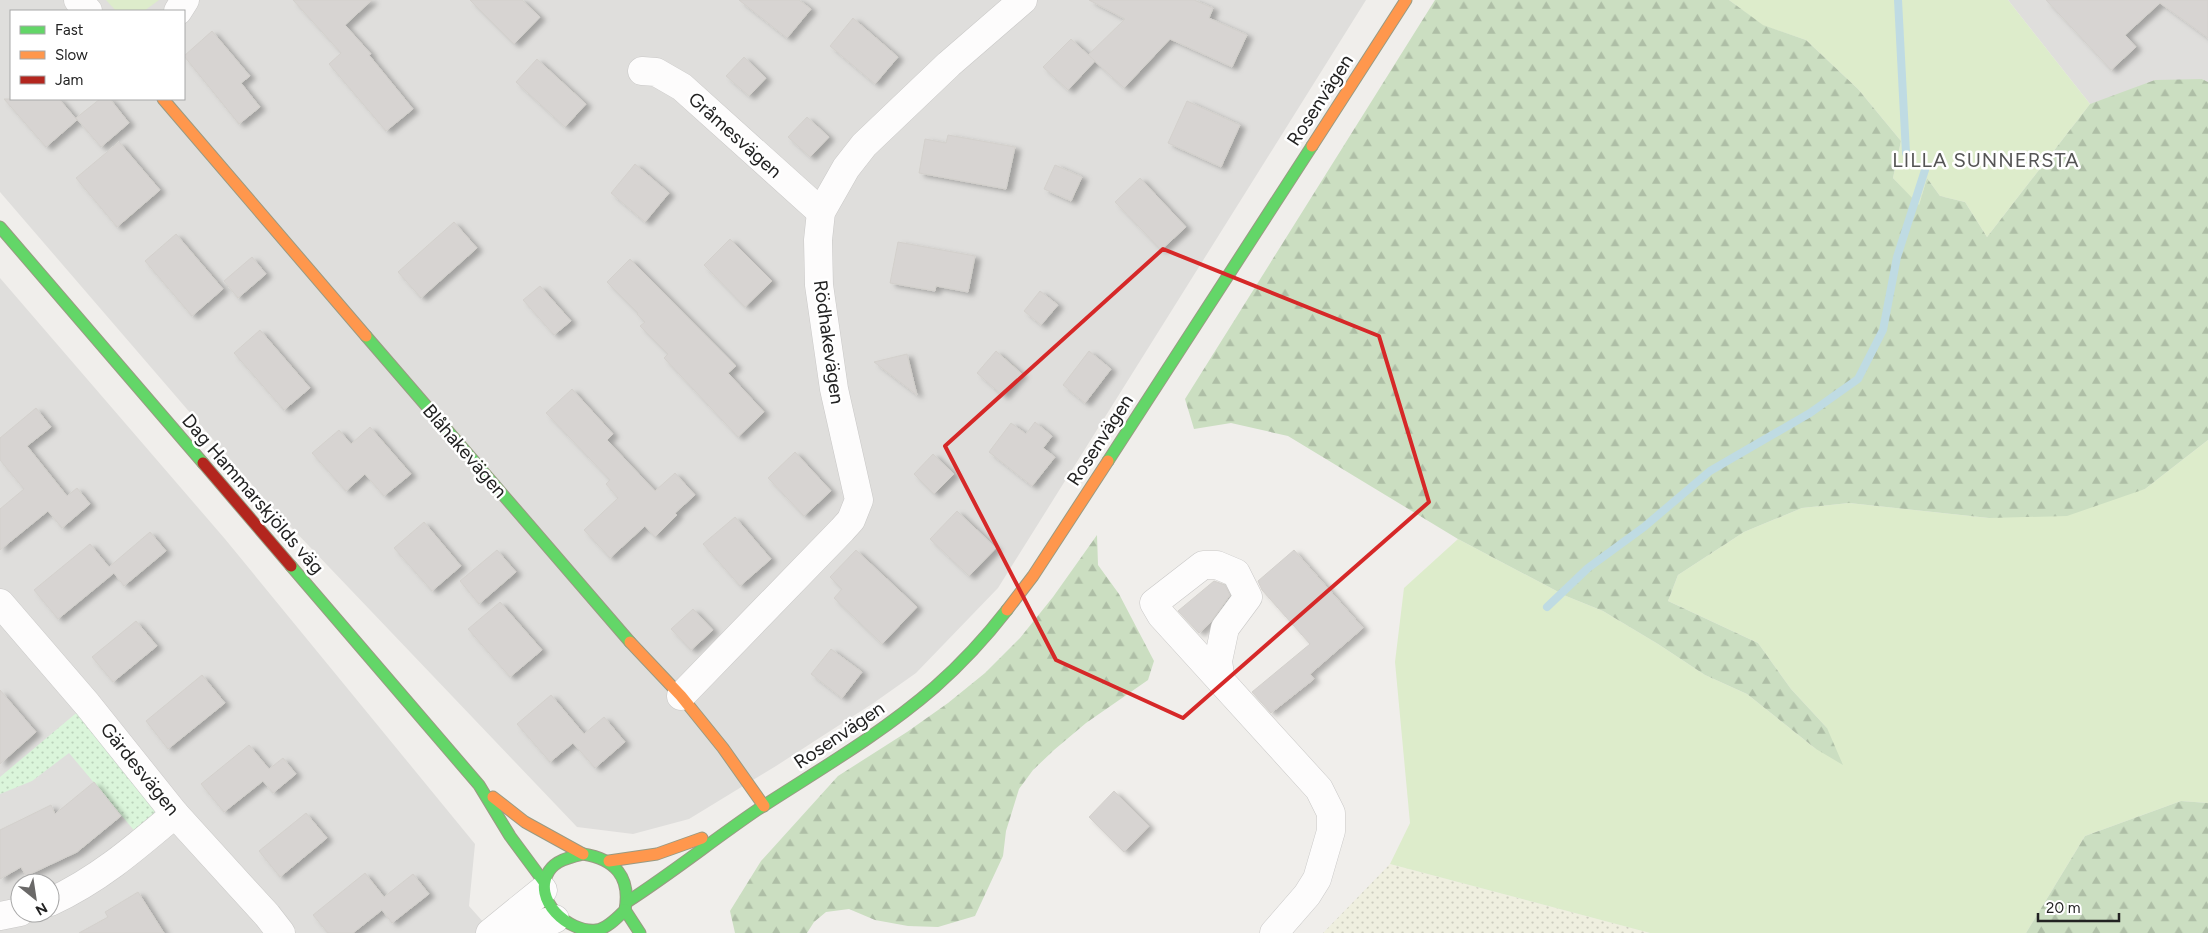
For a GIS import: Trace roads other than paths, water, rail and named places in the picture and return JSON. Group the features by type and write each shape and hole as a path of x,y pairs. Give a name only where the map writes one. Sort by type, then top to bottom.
{"street":[{"path":"78,0 87,10"},
{"name":"Rödhakevägen","path":"681,696 842,530 856,510 859,500 834,389 819,285 818,240 821,212 846,168 864,145 949,64 1023,0"},
{"name":"Rosenvägen","path":"626,906 740,822 898,717 936,687 970,653 1002,616 1033,576 1406,0"},
{"name":"Gråmesvägen","path":"642,71 656,72 682,87 821,212"},
{"name":"Blåhakevägen","path":"164,100 613,624 681,696 723,748 764,806"},
{"name":"Dag Hammarskjölds väg","path":"0,226 478,785 544,886 544,900 555,919"},
{"name":"Gärdesvägen","path":"0,603 87,704 175,814 281,933"},
{"path":"1221,681 1320,789 1331,813 1332,831 1317,879 1297,908 1274,933"},
{"name":"Dag Hammarskjölds väg","path":"478,785 525,822 583,854 596,855 609,860"},
{"path":"60,897 85,885 115,865 175,814"},
{"name":"Rosenvägen","path":"609,860 635,860 661,854 740,822"},
{"path":"490,933 544,886 551,870 560,862 570,856 583,854"},
{"path":"609,860 619,870 627,889 626,906 640,933"},
{"path":"518,933 555,919 567,928 597,932 612,922 626,906"}],"waterway":[{"path":"1898,0 1906,153"},
{"path":"1547,607 1588,568 1644,527 1710,471 1810,413 1858,379 1883,330 1897,257 1925,170"}],"district":[{"name":"LILLA SUNNERSTA","path":"1986,160"}]}
